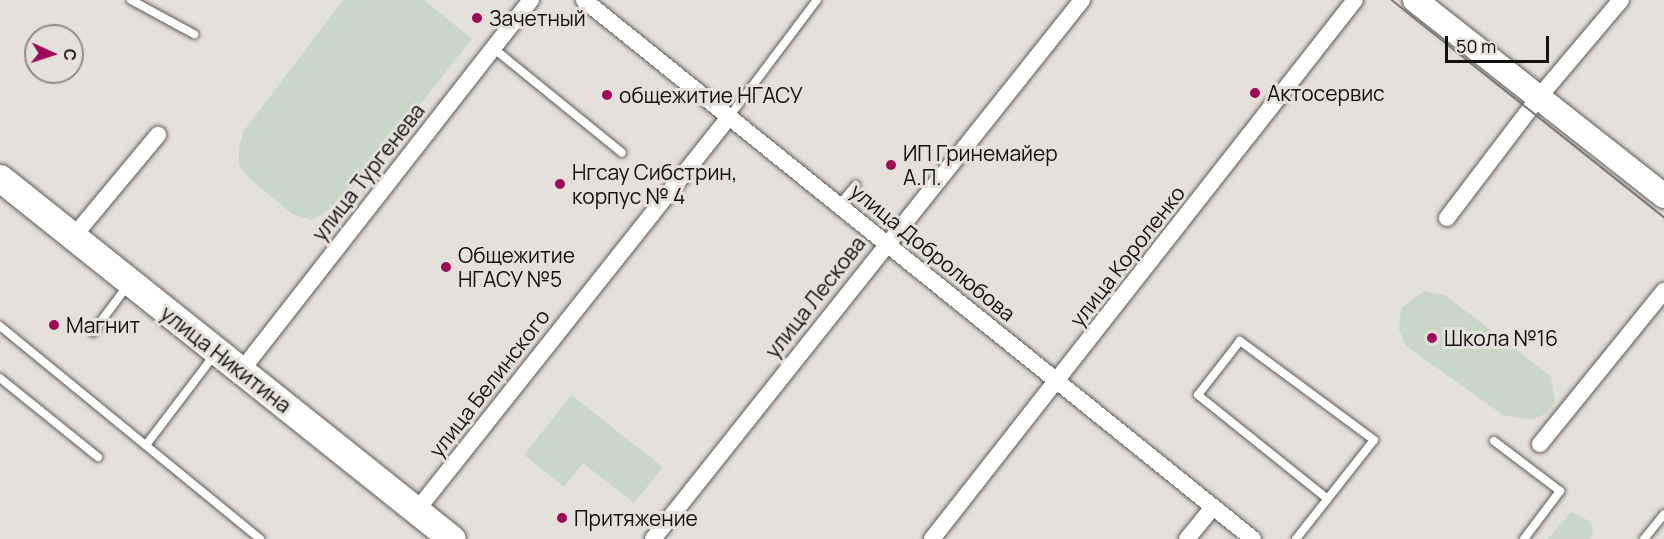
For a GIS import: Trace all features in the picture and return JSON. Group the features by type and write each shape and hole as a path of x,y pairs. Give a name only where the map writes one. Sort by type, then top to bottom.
{"main road":[{"name":"улица Никитина","path":"0,178 452,539"}],"street":[{"name":"улица Тургенева","path":"241,371 531,0"},
{"name":"улица Добролюбова","path":"584,0 1253,539"},
{"name":"улица Лескова","path":"653,539 886,243 1082,0"},
{"name":"улица Короленко","path":"932,539 1355,0"},
{"path":"1415,0 1664,196"},
{"path":"1447,219 1539,97 1622,0"},
{"name":"улица Белинского","path":"417,510 729,117"},
{"path":"73,237 158,135"},
{"path":"1540,444 1664,291"},
{"path":"1187,539 1213,507"}],"lane":[{"path":"131,0 194,34"},
{"name":"улица Белинского","path":"729,117 817,0"},
{"path":"493,48 622,153"},
{"path":"839,206 856,185"},
{"path":"93,332 130,283"},
{"path":"0,326 260,539"},
{"path":"1296,539 1328,499 1374,440 1240,341 1198,395 1328,499"},
{"path":"146,445 216,352"},
{"path":"0,378 98,457"},
{"path":"1494,441 1560,491 1524,539"},
{"path":"1644,539 1664,514"}],"green space":[{"path":"343,0 424,0 472,39 342,202 312,220 292,214 249,178 239,165 239,148 243,132"},
{"path":"1424,291 1446,296 1551,376 1555,402 1547,413 1532,420 1503,415 1406,346 1399,330 1401,308"},
{"path":"571,395 663,467 634,503 583,463 564,487 524,455"},
{"path":"1571,512 1591,522 1593,535 1589,539 1548,539"}],"tram line":[{"path":"1392,0 1664,217"}],"place":[{"name":"Зачетный","path":"477,18"},
{"name":"Актосервис","path":"1255,93"},
{"name":"общежитие НГАСУ","path":"607,95"},
{"name":"ИП Гринемайер А.П.","path":"891,165"},
{"name":"Нгсау Сибстрин, корпус № 4","path":"560,184"},
{"name":"Общежитие НГАСУ №5","path":"446,267"},
{"name":"Магнит","path":"54,325"},
{"name":"Школа №16","path":"1432,338"},
{"name":"Притяжение","path":"562,518"}]}
